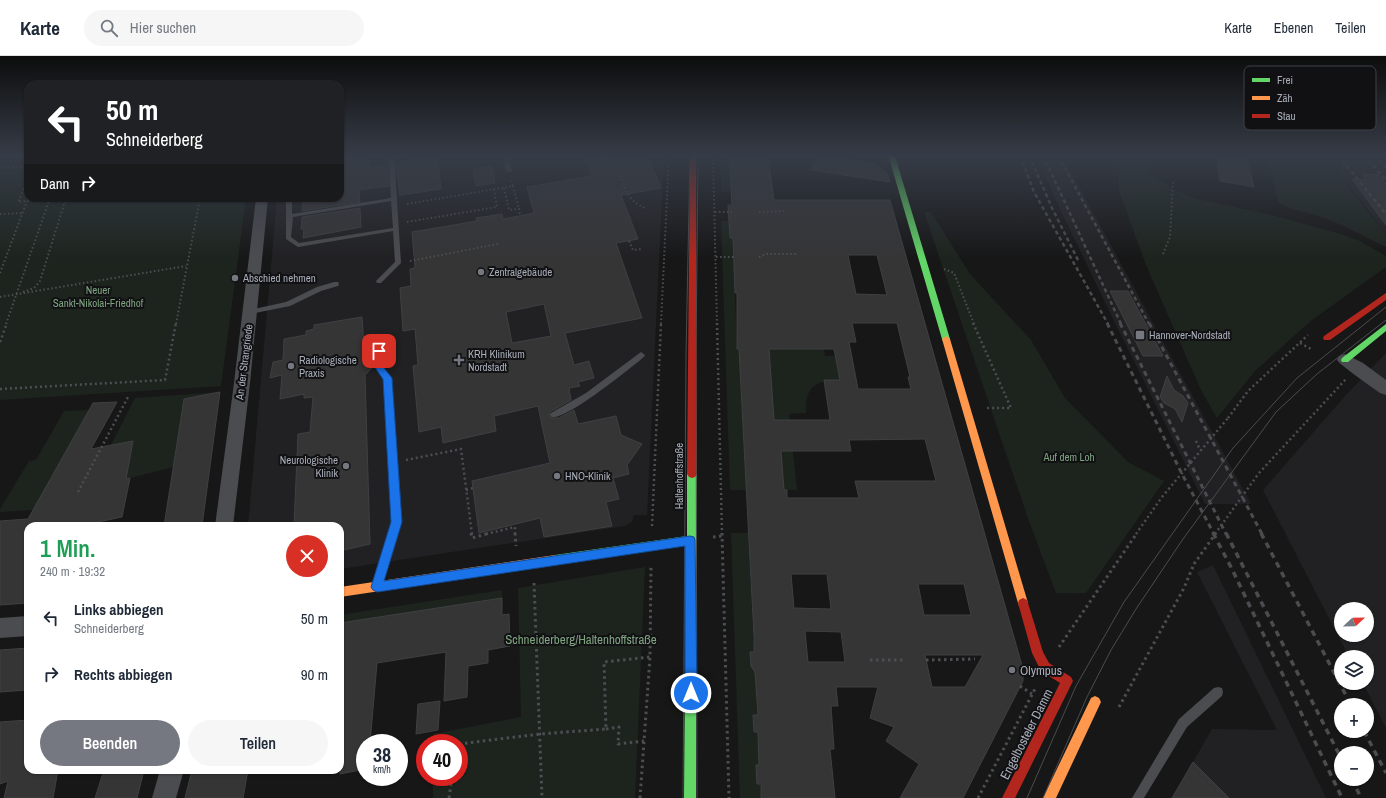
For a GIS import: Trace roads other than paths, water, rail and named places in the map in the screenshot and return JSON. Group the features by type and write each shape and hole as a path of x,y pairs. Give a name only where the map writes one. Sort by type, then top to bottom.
{"street":[{"name":"Haltenhoffstraße","path":"690,798 693,190"},
{"name":"Engelbosteler Damm","path":"902,190 1038,652 1045,667 1067,681 1008,798"},
{"name":"An der Strangriede","path":"224,522 262,202"},
{"path":"1327,338 1386,296"},
{"path":"1386,327 1345,360 1357,367 1386,389"},
{"path":"344,591 690,540"},
{"path":"0,628 24,626"},
{"path":"1049,798 1095,702"},
{"path":"164,798 171,774"}],"lane":[{"path":"379,281 398,263 393,190"},
{"path":"289,202 288,216 290,215 288,238 298,245 396,226"},
{"path":"290,215 394,202"},
{"path":"250,312 288,304 319,289 336,284"},
{"path":"377,587 396,522 387,378 380,369 379,351"},
{"path":"554,415 576,405 616,377 641,355"},
{"path":"1138,798 1183,723 1218,692"}],"tram line":[{"path":"683,798 686,355 689,190"},
{"path":"697,798 696,355 698,190"},
{"path":"1027,798 1076,686 1124,602 1233,448 1297,378 1386,307"},
{"path":"1043,798 1087,697 1111,650 1136,609 1183,539 1276,412 1317,374 1386,320"}],"railway":[{"path":"1033,190 1108,324"},
{"path":"1044,190 1079,262"},
{"path":"1059,190 1121,324"},
{"path":"1077,190 1149,324"},
{"path":"1366,190 1386,214"},
{"path":"1107,323 1181,472 1214,534"},
{"path":"1120,323 1226,534"},
{"path":"1149,323 1262,534"},
{"path":"1213,533 1232,569 1342,798"},
{"path":"1226,533 1335,746"},
{"path":"1261,533 1347,698"},
{"path":"1368,738 1386,773"},
{"path":"1355,786 1361,798"}],"place":[{"name":"Zentralgebäude","path":"481,272"},
{"name":"Abschied nehmen","path":"235,278"},
{"name":"Hannover-Nordstadt","path":"1140,335"},
{"name":"KRH Klinikum Nordstadt","path":"459,360"},
{"name":"Radiologische Praxis","path":"291,366"},
{"name":"Neurologische Klinik","path":"346,466"},
{"name":"HNO-Klinik","path":"557,476"},
{"name":"Olympus","path":"1012,670"}],"park label":[{"name":"Neuer Sankt-Nikolai-Friedhof","path":"98,296"},
{"name":"Auf dem Loh","path":"1069,457"},
{"name":"Schneiderberg/Haltenhoffstraße","path":"581,639"}]}
